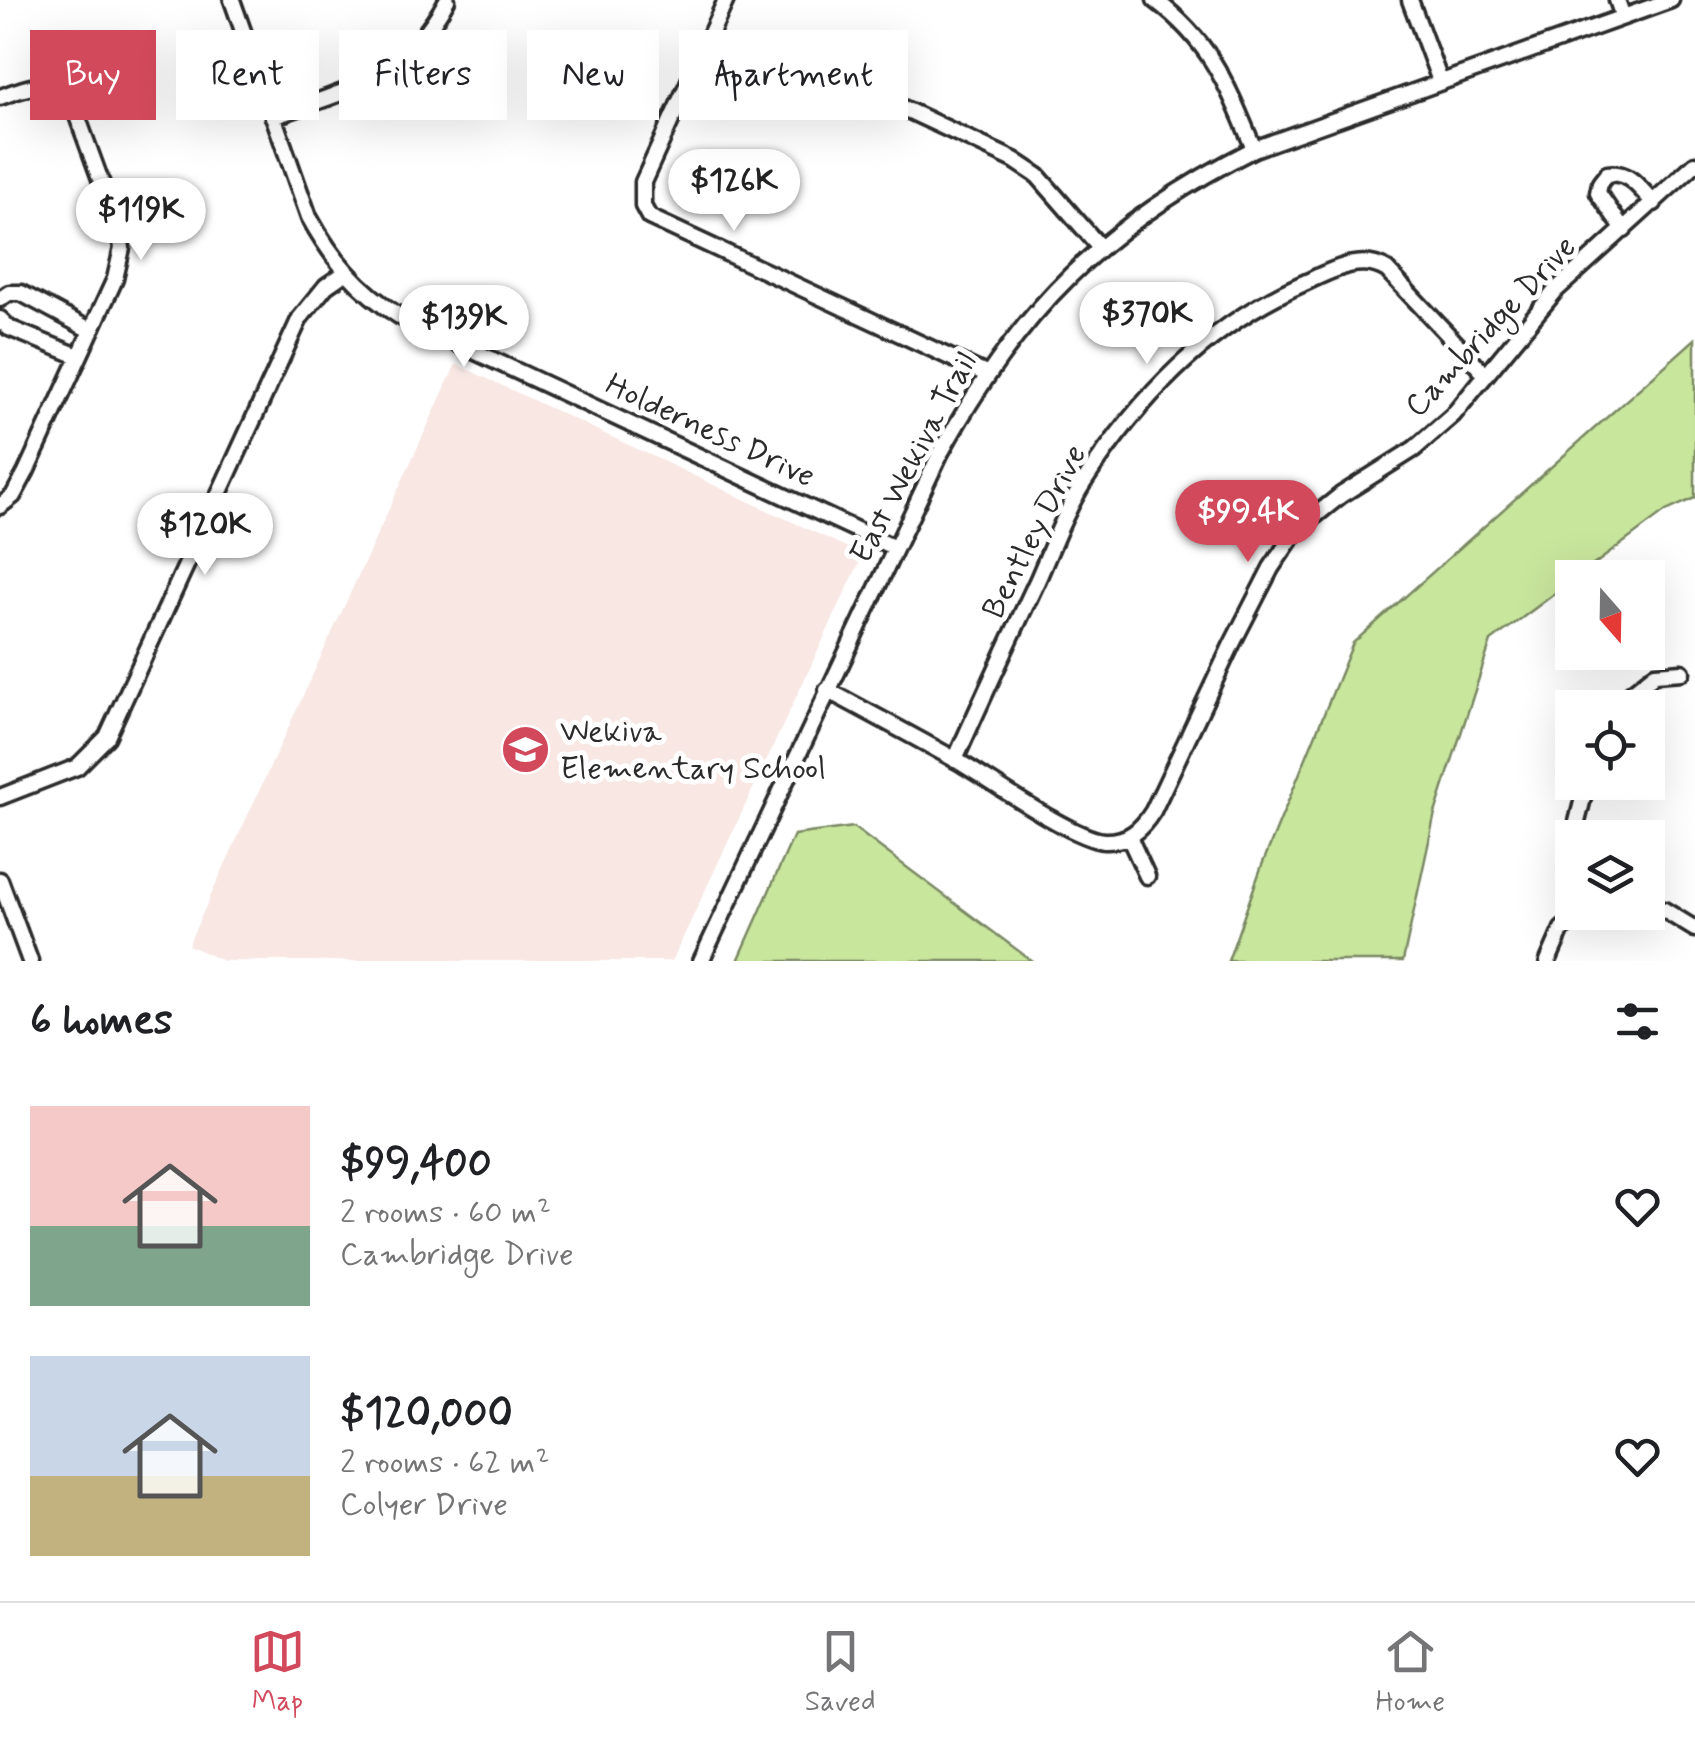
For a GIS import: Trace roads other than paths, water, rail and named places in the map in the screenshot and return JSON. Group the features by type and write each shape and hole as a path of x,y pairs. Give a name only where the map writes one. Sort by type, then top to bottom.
{"street":[{"name":"Holderness Drive","path":"232,0 243,30"},
{"path":"319,100 383,75 421,40 447,0"},
{"path":"726,0 643,182 643,206 649,218 986,374"},
{"path":"1155,0 1183,21 1207,49 1254,149"},
{"path":"1410,0 1440,81"},
{"path":"1617,0 1623,16"},
{"name":"East Wekiva Trail","path":"700,961 940,454 986,374 1019,329 1099,246 1200,176 1254,149 1671,0"},
{"path":"0,98 35,85 54,86 65,92 72,102 122,248 115,279 26,472 13,496 0,506"},
{"path":"908,110 1014,160 1038,176 1099,246"},
{"name":"Holderness Drive","path":"275,120 309,217 327,251 372,300 896,548"},
{"name":"Cambridge Drive","path":"1129,837 1142,828 1153,810 1240,628 1296,530 1341,495 1414,449 1452,414 1556,290 1695,164"},
{"path":"1624,230 1598,193 1607,174 1618,172 1627,176 1654,204"},
{"name":"Bentley Drive","path":"955,760 1082,485 1166,378 1242,315 1329,272 1361,261 1376,263 1486,374"},
{"path":"0,797 76,768 107,737 300,318 326,286 345,272"},
{"path":"0,298 21,293 90,330"},
{"path":"0,320 9,328 78,356"},
{"path":"1635,690 1655,674 1682,672"},
{"path":"827,690 1079,834 1103,841 1129,837 1148,876"},
{"path":"0,880 30,961"},
{"path":"1665,911 1695,930"},
{"path":"1548,961 1562,930"}],"place":[{"name":"Wekiva Elementary School","path":"525,750"}]}
